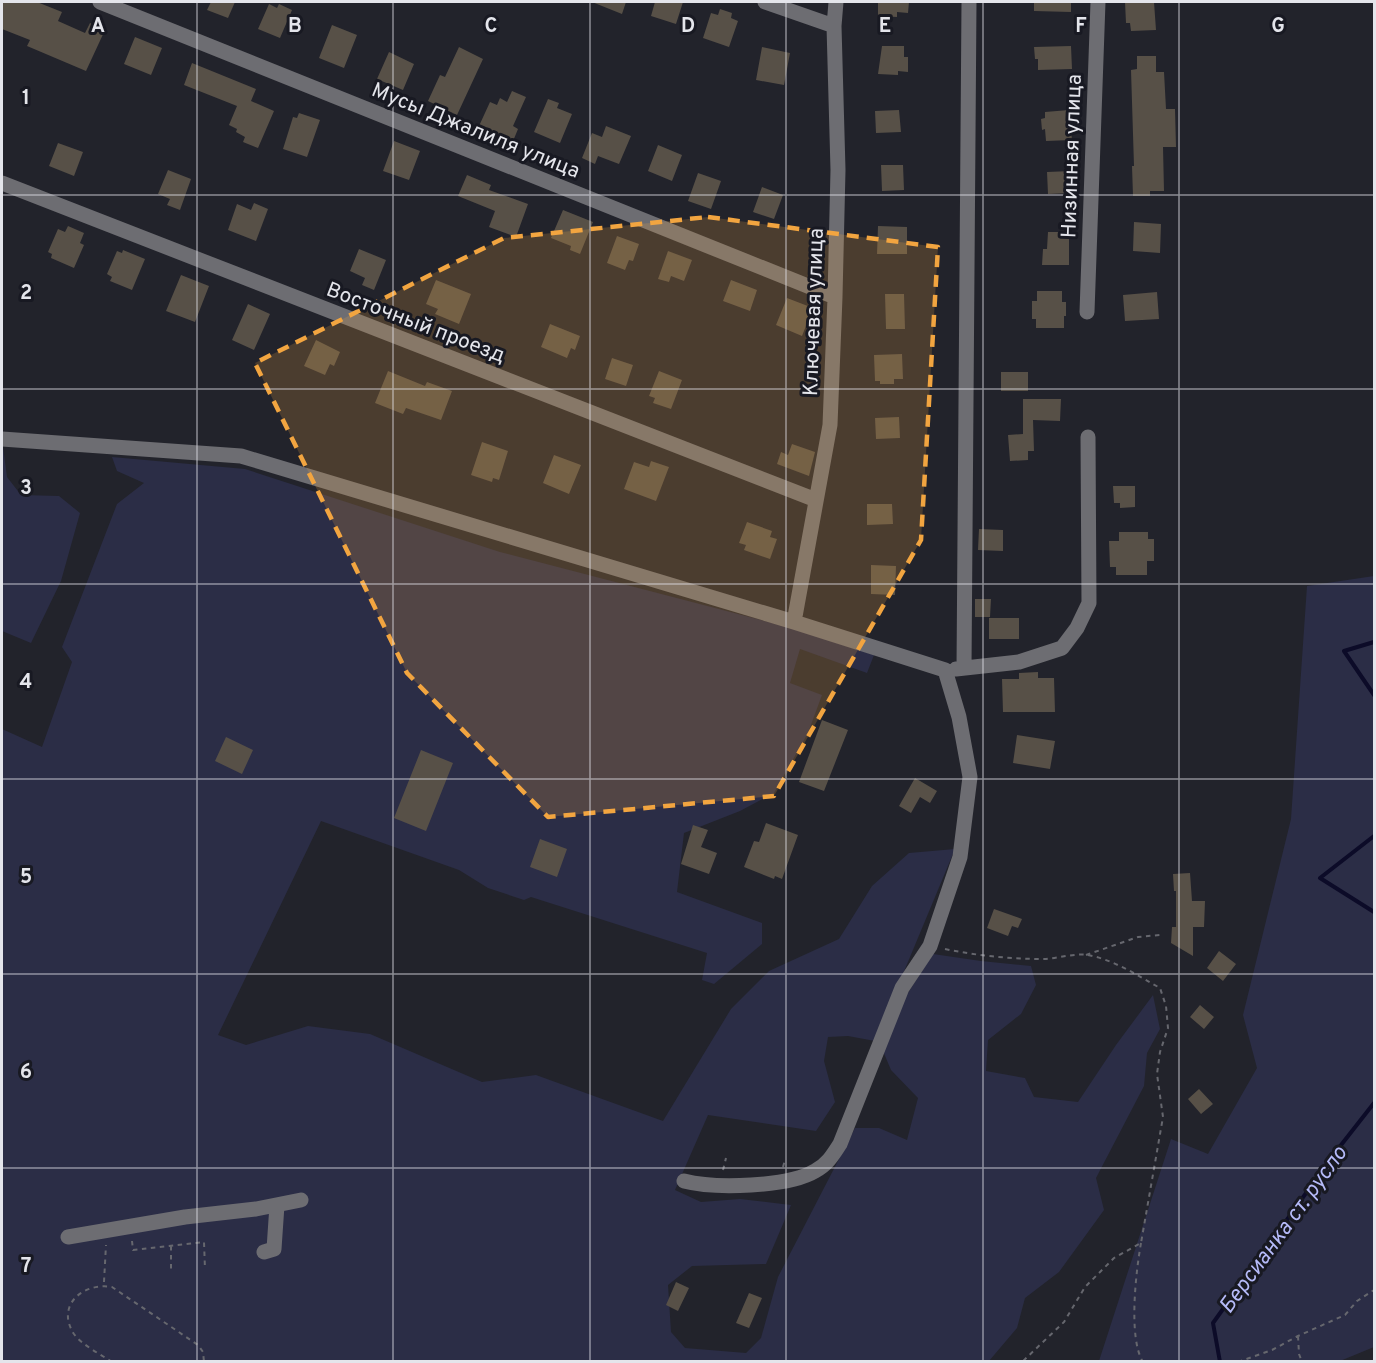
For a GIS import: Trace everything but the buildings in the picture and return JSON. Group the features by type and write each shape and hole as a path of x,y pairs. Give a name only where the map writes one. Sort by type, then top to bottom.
{"street":[{"name":"Мусы Джалиля улица","path":"100,2 835,297"},
{"path":"765,2 834,27"},
{"name":"Ключевая улица","path":"794,622 830,425 838,170 834,27 836,2"},
{"path":"964,668 969,2"},
{"name":"Низинная улица","path":"1087,312 1098,2"},
{"name":"Восточный проезд","path":"2,183 816,500"},
{"path":"2,439 241,456 794,622 945,670 1019,662 1062,648 1077,628 1089,603 1088,437"},
{"path":"684,1181 701,1186 799,1179 828,1162 849,1126 902,988 930,946 960,857 970,777 959,717 945,670"},
{"path":"68,1237 301,1200"},
{"path":"264,1251 274,1249 277,1205"}],"path":[{"path":"930,946 983,956 1017,959 1054,958 1086,955 1138,937 1160,935"},
{"path":"1086,955 1120,966 1160,988 1166,1005 1168,1028 1160,1052 1157,1074 1163,1117 1136,1272 1136,1335 1138,1353 1143,1362"},
{"path":"130,1227 133,1250 204,1242 205,1269"},
{"path":"104,1282 107,1231"},
{"path":"1022,1362 1064,1322 1085,1287 1114,1258 1141,1244"},
{"path":"171,1246 171,1269"},
{"path":"112,1362 82,1342 70,1327 69,1307 86,1288 112,1287 198,1345 204,1362"},
{"path":"1238,1362 1272,1350 1298,1336 1346,1316 1357,1301 1374,1290"},
{"path":"1298,1336 1302,1362"}],"highlighted area":[{"path":"708,217 938,247 921,540 774,796 548,817 407,673 255,363 504,238"}],"shaded area":[{"path":"3,447 7,477 21,495 59,496 80,513 61,581 31,643 2,631"},
{"path":"112,457 245,469 500,552 788,627 874,655 867,673 800,649 790,683 822,695 808,733 774,793 740,811 684,833 677,892 762,923 762,944 714,984 702,980 707,953 531,897 524,900 488,888 459,870 321,821 218,1035 246,1045 308,1026 370,1034 482,1082 536,1075 663,1121 731,1009 769,971 839,939 872,886 909,853 955,849 875,1041 848,1036 828,1037 824,1061 835,1102 816,1131 708,1115 675,1190 701,1202 740,1199 791,1205 766,1264 692,1266 668,1285 671,1332 685,1348 746,1353 761,1338 778,1277 855,1128 879,1128 907,1140 918,1098 891,1070 883,1051 904,999 933,954 1031,966 1036,985 1021,1014 988,1040 986,1071 1025,1078 1034,1097 1078,1102 1153,995 1160,1029 1147,1053 1144,1086 1096,1178 1104,1210 1059,1272 1025,1298 1017,1328 989,1361 2,1362 2,729 42,747 72,662 62,647 117,504 144,483 117,471"},
{"path":"1374,576 1374,1347 1340,1361 1099,1361 1171,1139 1208,1154 1257,1068 1243,1015 1291,819 1307,586"}],"waterway":[{"name":"Берсианка ст. русло","path":"1374,642 1344,651 1374,695"},
{"name":"Берсианка ст. русло","path":"1374,836 1320,878 1374,912"},
{"name":"Берсианка ст. русло","path":"1220,1362 1213,1323 1334,1154 1374,1103"}]}
